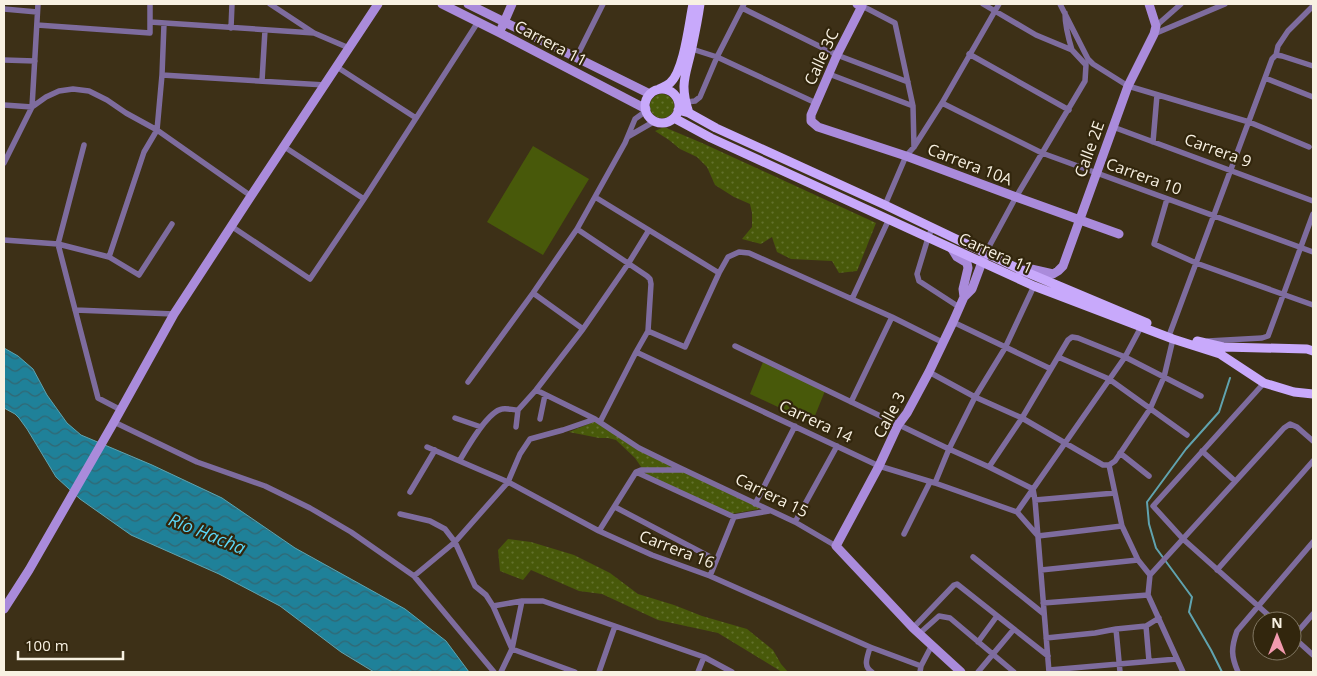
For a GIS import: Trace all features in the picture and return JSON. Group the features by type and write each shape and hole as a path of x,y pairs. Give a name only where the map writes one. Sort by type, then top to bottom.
{"main road":[{"name":"Carrera 11","path":"442,4 500,32 646,110"},
{"name":"Carrera 11","path":"468,4 650,94"},
{"path":"500,32 512,4"},
{"path":"692,4 681,63 675,76 670,83 650,94 645,104 648,115 655,121 668,121 679,108 700,4"},
{"path":"1149,4 1155,30"},
{"path":"4,609 109,431 174,314 350,48 375,5"},
{"name":"Calle 3C","path":"811,121 811,115 837,55 863,7"},
{"name":"Calle 2E","path":"1019,274 1032,269 1054,274 1063,266 1128,86 1155,30"},
{"path":"659,89 670,91 674,94 679,108"},
{"name":"Carrera 11","path":"679,108 716,128 885,205 986,254 1019,274 1034,286 1141,327 1222,351 1306,349 1313,351"},
{"name":"Carrera 11","path":"679,108 711,138 981,263 1019,274 1172,336 1198,342 1222,351 1264,383 1294,392 1313,394"},
{"name":"Carrera 10A","path":"811,121 818,127 906,156 1119,234"},
{"name":"Calle 3","path":"952,249 957,257 967,263 968,268 963,289 964,297"},
{"name":"Calle 3","path":"836,546 879,466 898,424 907,412 954,322 964,297 972,289 986,254"},
{"name":"Carrera 15","path":"836,546 917,630 961,672"}],"street":[{"path":"4,163 32,107 38,4"},
{"path":"37,25 150,32 150,4"},
{"path":"231,28 232,4"},
{"path":"270,4 314,33 350,48"},
{"path":"576,58 603,4"},
{"name":"Calle 3C","path":"863,7 874,4"},
{"path":"983,4 1036,35 1072,50"},
{"path":"885,205 906,156 914,147 942,103 999,4"},
{"path":"1060,4 1088,59 1128,86 1249,122 1310,147"},
{"name":"Calle 2E","path":"1155,30 1181,4"},
{"path":"1155,30 1225,4"},
{"path":"679,108 700,97 717,57 743,6 837,55 908,82"},
{"path":"928,372 975,397 1022,418 1103,465 1109,465 1115,461 1150,409 1164,377 1172,336 1196,263 1272,59 1288,31 1313,6"},
{"path":"863,7 895,23 913,106 914,147"},
{"path":"4,9 37,12"},
{"path":"1065,11 1066,30 1072,50"},
{"path":"150,22 314,33"},
{"path":"231,226 310,279 478,22"},
{"path":"109,257 144,152 157,130 164,24"},
{"path":"262,81 265,30"},
{"path":"692,49 717,57 816,104"},
{"name":"Calle 3","path":"986,254 1016,197 1069,110 1084,81 1086,65 1072,50"},
{"path":"969,54 1069,110"},
{"path":"1276,55 1310,64 1313,56"},
{"path":"4,60 35,61"},
{"path":"337,67 416,118"},
{"path":"829,74 913,106"},
{"path":"162,75 325,85"},
{"path":"1265,78 1313,97"},
{"path":"4,105 32,107 46,97 60,91 73,89 89,91 157,130 251,196"},
{"path":"1153,142 1157,94"},
{"name":"Carrera 10","path":"942,103 1042,153 1313,252"},
{"path":"468,382 577,229 629,136 636,119 646,110"},
{"path":"629,136 655,121"},
{"name":"Carrera 9","path":"1113,127 1313,201"},
{"path":"84,145 58,244 98,398 121,410"},
{"path":"284,146 364,198"},
{"path":"595,197 719,273"},
{"path":"1167,199 1154,244 1196,263 1313,305"},
{"path":"1198,342 1268,336 1313,214"},
{"path":"852,299 889,219"},
{"path":"4,240 58,244 109,257 139,275 172,224"},
{"path":"932,228 917,278 959,307"},
{"path":"414,576 455,542 508,482 520,454 530,439 598,420 648,331 650,279 577,229"},
{"path":"516,427 518,410 536,390 582,328 628,264 649,230"},
{"path":"648,331 685,347 728,257 739,252 749,253 892,317 942,342"},
{"path":"904,534 975,397 1005,348 1034,286"},
{"path":"533,293 582,328"},
{"path":"75,310 174,314"},
{"path":"851,402 892,317"},
{"path":"954,322 1050,369"},
{"path":"1017,512 1125,357 1141,327"},
{"path":"989,467 1022,418 1068,340 1072,337 1125,357 1201,396"},
{"path":"734,346 1033,489"},
{"name":"Carrera 14","path":"636,352 879,466 1017,512 1038,536"},
{"path":"1058,357 1109,379 1187,435"},
{"path":"1264,383 1153,506 1183,539 1264,611"},
{"name":"Carrera 15","path":"536,390 598,420 639,448 795,522 836,546"},
{"path":"540,419 546,395"},
{"path":"460,460 481,427 496,411 502,409 518,410"},
{"path":"455,418 481,427"},
{"path":"114,422 197,462 265,486 310,508 351,532 414,576 494,672"},
{"path":"1183,672 1148,595 1150,575 1284,428 1290,424 1297,427 1313,441"},
{"path":"755,504 795,426"},
{"name":"Carrera 16","path":"427,446 508,482 599,531 652,555 710,576 921,669"},
{"path":"795,522 837,446"},
{"path":"410,492 435,450"},
{"path":"1202,451 1235,481"},
{"path":"1120,453 1149,476"},
{"path":"1217,570 1313,460"},
{"path":"1109,465 1122,526 1138,560 1150,575"},
{"path":"599,531 636,472 642,470 683,470"},
{"path":"636,472 734,516 770,510"},
{"path":"1033,489 1049,671 1176,659"},
{"path":"1035,500 1115,493"},
{"path":"615,507 716,560"},
{"path":"400,514 430,521 445,529 455,542 474,586 486,596 493,606 512,649 574,672"},
{"path":"710,576 734,516"},
{"path":"1038,536 1122,526"},
{"path":"1238,672 1232,659 1232,644 1237,631 1313,542"},
{"path":"973,557 1044,614"},
{"path":"1041,570 1138,560"},
{"path":"917,630 954,585 957,584 1048,656"},
{"path":"1043,603 1148,595"},
{"path":"493,606 522,601 543,601 704,657 732,672"},
{"path":"502,672 512,649 522,601"},
{"path":"1302,626 1313,614"},
{"path":"917,630 939,616 950,618 1014,672"},
{"path":"978,642 997,616"},
{"path":"1046,638 1146,626 1159,618"},
{"path":"599,672 616,626"},
{"path":"1146,626 1149,661"},
{"path":"978,672 1014,629"},
{"path":"1116,629 1120,672"},
{"path":"921,669 932,645"},
{"path":"1302,645 1313,655"},
{"path":"869,670 866,663 870,646"},
{"path":"698,672 704,657"}],"green space":[{"path":"662,94 671,97 674,106 671,115 662,118 653,115 650,106 653,97"},
{"path":"664,127 876,223 857,271 839,273 832,261 791,259 777,252 772,237 761,244 742,239 752,227 750,204 715,185 707,167 697,157 680,149 655,131"},
{"path":"533,146 589,179 543,255 487,222"},
{"path":"763,362 825,391 812,423 750,394"},
{"path":"596,421 634,445 759,509 731,514 646,474 635,458 616,440 569,432"},
{"path":"508,539 531,542 574,555 610,573 638,594 747,629 773,650 788,672 782,672 718,633 658,620 602,594 579,591 531,570 523,580 500,571 498,550"}],"water":[{"name":"Río Hacha","path":"4,348 18,356 33,369 47,395 67,423 81,435 152,465 222,498 295,548 405,609 446,641 469,672 374,672 341,652 280,606 219,574 131,535 80,499 56,477 19,418 4,408"}],"waterway":[{"path":"1222,672 1189,612 1192,597 1156,548 1149,524 1147,502 1186,449 1219,412 1230,378"}]}
